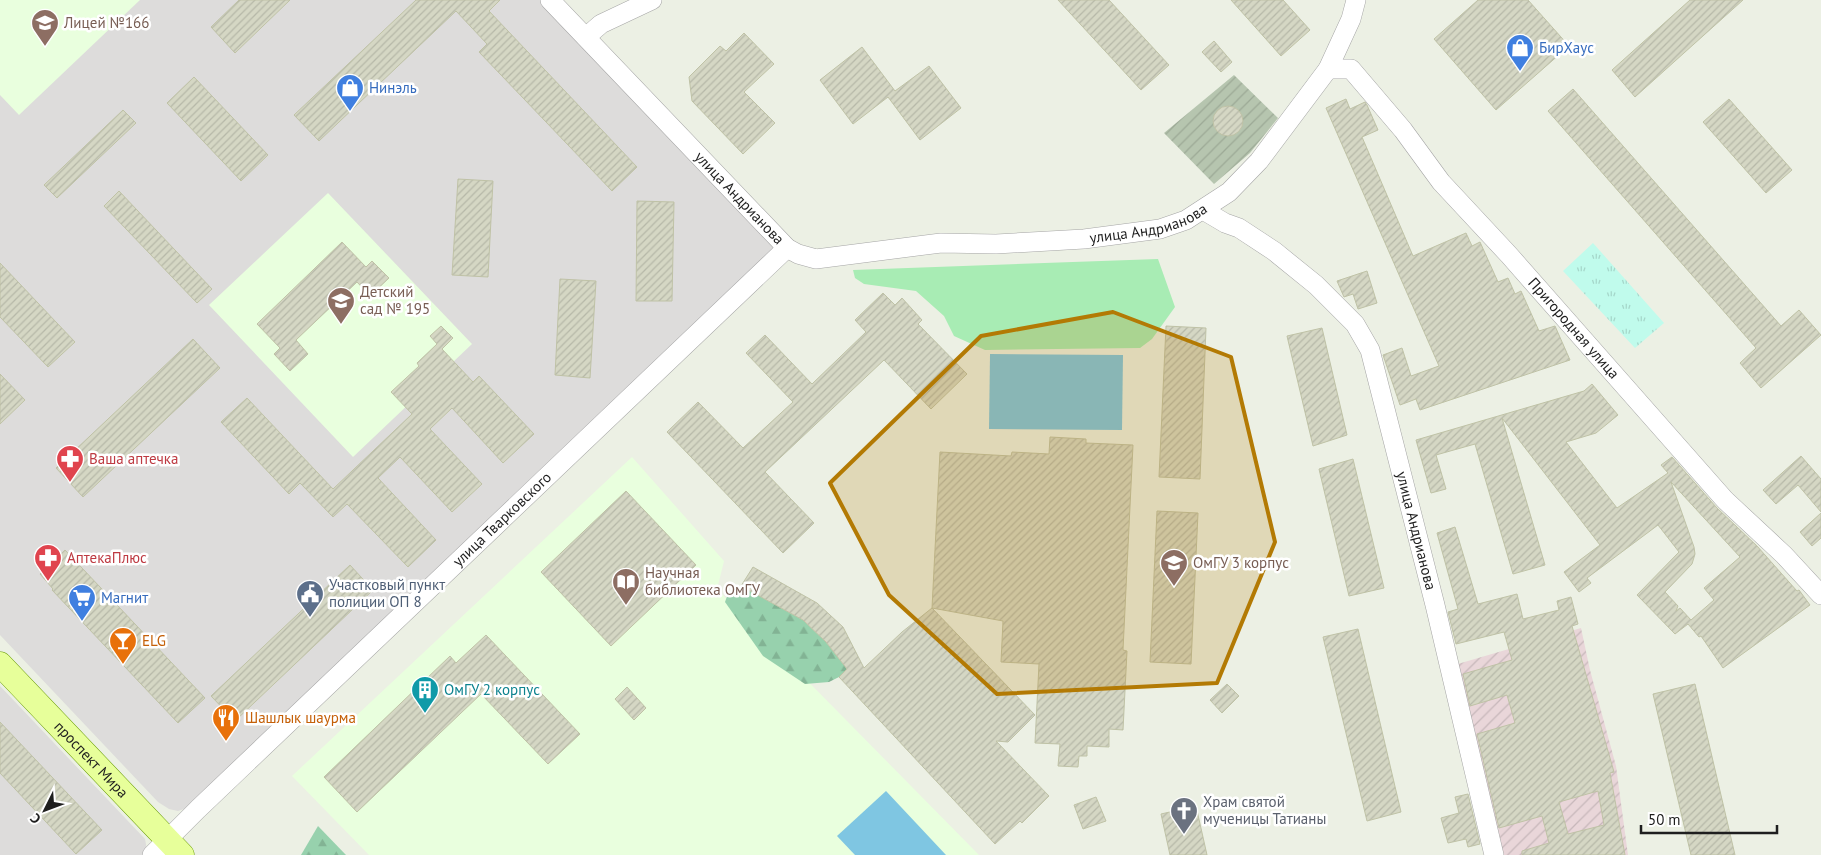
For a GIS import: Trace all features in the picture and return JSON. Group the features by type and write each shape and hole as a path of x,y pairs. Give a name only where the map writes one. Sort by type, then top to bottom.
{"main road":[{"name":"проспект Мира","path":"0,664 167,850"}],"street":[{"name":"улица Андрианова","path":"550,0 787,248 798,254 816,258 941,243 996,244 1084,239 1160,229 1186,220 1203,210 1225,223 1239,228 1274,251 1316,285 1355,324 1370,350 1437,614 1494,855"},
{"path":"586,38 600,24 652,0"},
{"path":"1203,210 1229,192 1259,161 1328,69 1351,18 1356,0"},
{"name":"Пригородная улица","path":"1328,69 1351,69 1403,130 1441,182 1509,254 1725,500 1784,555 1821,595"},
{"name":"улица Тварковского","path":"167,850 566,457 787,248"}],"highlighted area":[{"path":"1113,312 1231,357 1275,542 1217,683 997,694 889,595 830,483 981,336"}],"shaded area":[{"path":"0,0 542,0 774,248 187,808 178,811 169,809 158,802 0,635"},
{"name":"Лицей №166","path":"0,0 140,0 19,115 0,95"},
{"path":"1234,75 1278,118 1250,153 1214,184 1164,133"},
{"name":"Детский сад № 195","path":"328,193 472,344 353,457 209,305"},
{"path":"990,354 1123,355 1122,430 989,429"},
{"path":"632,457 724,561 717,589 979,855 369,855 292,776"},
{"path":"1581,628 1590,670 1616,766 1628,855 1492,855 1444,668"},
{"path":"0,686 145,839 146,855 0,855"},
{"path":"886,791 946,855 855,855 837,836"}],"green space":[{"path":"1593,243 1664,323 1635,348 1563,271"},
{"path":"1158,259 1175,307 1152,339 1140,348 985,350 954,336 944,316 916,291 864,284 855,278 853,270"},
{"path":"741,586 803,620 826,642 847,669 839,677 829,682 805,684 763,656 725,602 730,591"},
{"path":"318,826 346,855 301,855"}],"building":[{"path":"239,0 290,0 235,53 211,27"},
{"path":"416,0 500,0 489,11 637,167 612,191 479,52 487,44 456,11 319,141 294,115"},
{"path":"1058,0 1109,0 1169,65 1141,90"},
{"path":"1231,0 1283,0 1310,30 1281,56"},
{"path":"1478,0 1528,0 1569,46 1496,110 1434,39"},
{"path":"1690,0 1743,0 1635,97 1612,70"},
{"path":"744,33 774,64 744,92 775,123 743,154 692,101 689,77 720,46 726,51"},
{"path":"1214,41 1232,62 1221,72 1202,52"},
{"path":"862,47 895,91 929,66 961,108 920,140 888,97 853,124 820,80"},
{"path":"194,77 268,155 241,181 167,103"},
{"path":"1573,89 1781,326 1799,310 1821,335 1761,388 1740,363 1756,348 1548,111"},
{"path":"1346,99 1350,109 1365,102 1378,130 1362,137 1413,256 1466,233 1472,246 1480,242 1498,282 1508,278 1515,294 1521,291 1539,331 1555,326 1570,360 1420,410 1416,399 1400,405 1383,355 1402,348 1411,376 1439,366 1326,108"},
{"path":"1729,99 1792,170 1766,193 1703,122"},
{"path":"1228,106 1239,110 1243,121 1239,132 1228,136 1217,132 1213,121 1217,110"},
{"path":"123,110 136,123 57,198 44,185"},
{"path":"458,179 493,181 488,277 452,275"},
{"path":"119,191 212,289 197,303 104,206"},
{"path":"637,201 674,202 672,301 636,301"},
{"path":"342,242 366,267 372,261 389,278 370,296 357,282 296,340 308,354 290,371 274,354 280,348 257,324"},
{"path":"0,263 75,342 48,367 0,317"},
{"path":"1367,271 1377,303 1358,309 1353,294 1344,297 1337,281"},
{"path":"560,279 596,281 590,378 555,375"},
{"path":"883,293 895,305 902,298 922,320 918,324 967,374 931,409 884,360 765,472 814,523 783,553 667,432 698,402 743,448 793,402 746,353 765,335 812,384 866,332 855,320"},
{"path":"441,326 453,338 442,349 473,382 479,376 534,434 503,463 452,408 430,429 482,484 452,512 400,457 378,478 436,540 408,567 347,504 333,517 300,483 289,494 221,422 247,398 333,489 412,414 391,392 419,366 417,363 437,344 430,336"},
{"path":"1166,326 1206,328 1200,479 1159,477"},
{"path":"1322,328 1347,435 1313,446 1287,336"},
{"path":"193,339 220,368 83,497 56,468"},
{"path":"0,374 25,400 0,424"},
{"path":"1592,384 1618,415 1596,433 1566,442 1617,508 1668,473 1661,465 1672,457 1717,508 1757,546 1797,591 1799,590 1810,605 1723,668 1701,636 1699,637 1688,624 1675,634 1637,595 1679,552 1658,525 1587,578 1591,583 1579,592 1564,572 1600,545 1502,418 1545,565 1513,574 1475,444 1436,455 1446,489 1431,493 1416,440 1584,391","holes":["1671,482 1740,557 1704,588 1714,600 1691,620 1680,608 1676,611 1678,606 1665,592 1692,564 1695,554"]},
{"path":"1050,437 1086,439 1086,443 1133,445 1123,650 1127,651 1123,730 1109,729 1109,747 1087,746 1087,756 1079,756 1078,767 1058,766 1060,744 1035,743 1039,664 1001,662 1003,621 932,608 940,452 1011,456 1012,452 1049,454"},
{"path":"1801,456 1821,479 1821,512 1798,485 1776,504 1763,490"},
{"path":"1353,459 1384,588 1349,596 1319,469"},
{"path":"626,491 696,565 611,646 541,572"},
{"name":"ОмГУ 3 корпус","path":"1157,511 1198,513 1191,664 1150,662"},
{"path":"1821,513 1821,538 1812,546 1800,532"},
{"path":"1455,527 1478,604 1517,594 1523,619 1559,610 1557,601 1571,597 1578,624 1572,626 1614,772 1610,773 1625,855 1522,855 1522,851 1549,843 1542,816 1499,828 1477,734 1515,723 1507,695 1470,706 1463,674 1512,660 1504,632 1456,644 1448,612 1458,609 1437,533","holes":["1598,791 1604,825 1568,834 1559,802"]},
{"path":"65,550 205,698 178,723 52,590 40,574"},
{"path":"350,565 373,590 235,721 211,696"},
{"path":"753,567 817,603 843,627 864,668 902,632 932,608 1035,715 1008,742 996,741 1049,796 1022,823 1020,821 995,844 839,677 847,669 826,642 803,620 741,586"},
{"path":"1358,629 1401,812 1367,821 1323,637"},
{"name":"ОмГУ 2 корпус","path":"486,635 580,734 548,764 481,694 357,812 324,777 450,656 456,663"},
{"path":"1227,684 1239,696 1222,713 1210,700"},
{"path":"1695,684 1735,855 1691,855 1653,694"},
{"path":"627,687 646,708 634,720 615,699"},
{"path":"0,722 102,830 76,854 0,773"},
{"path":"1468,794 1480,844 1468,847 1466,839 1448,843 1441,818 1459,813 1455,797"},
{"path":"1096,797 1106,821 1083,829 1074,805"},
{"name":"Храм святой мученицы Татианы","path":"1196,806 1207,855 1170,855 1161,814"}],"place":[{"name":"Лицей №166","path":"45,47"},
{"name":"БирХаус","path":"1520,72"},
{"name":"Нинэль","path":"350,112"},
{"name":"Детский сад № 195","path":"341,325"},
{"name":"Ваша аптечка","path":"70,483"},
{"name":"АптекаПлюс","path":"48,582"},
{"name":"ОмГУ 3 корпус","path":"1174,587"},
{"name":"Научная библиотека ОмГУ","path":"626,606"},
{"name":"Участковый пункт полиции ОП 8","path":"310,618"},
{"name":"Магнит","path":"82,622"},
{"name":"ELG","path":"123,665"},
{"name":"ОмГУ 2 корпус","path":"425,714"},
{"name":"Шашлык шаурма","path":"226,742"},
{"name":"Храм святой мученицы Татианы","path":"1184,835"}]}
